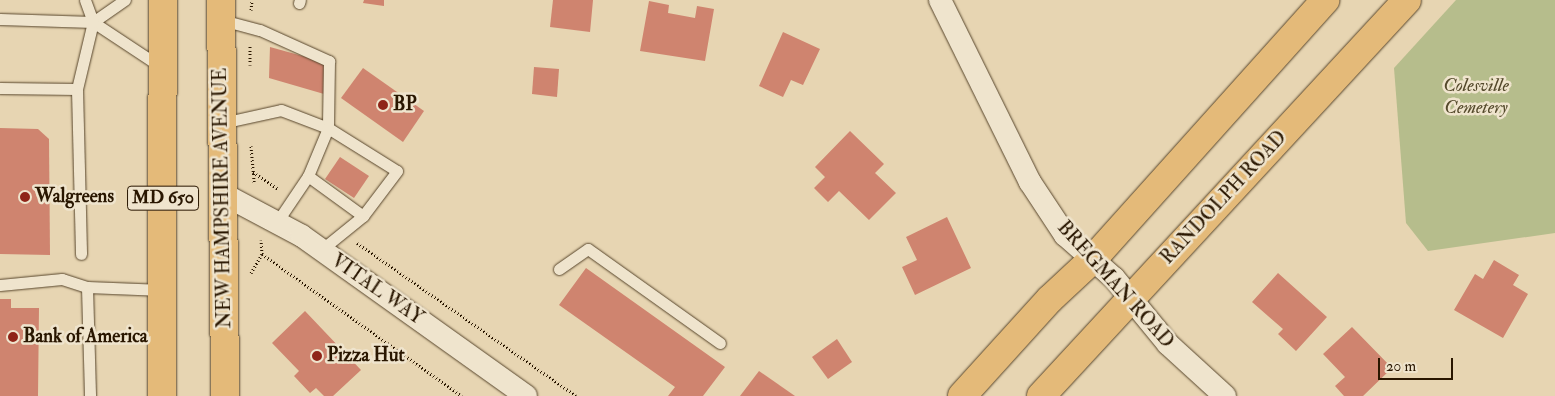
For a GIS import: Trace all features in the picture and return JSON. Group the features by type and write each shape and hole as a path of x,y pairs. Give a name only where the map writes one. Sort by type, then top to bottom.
{"main road":[{"name":"MD 650","path":"162,396 163,0"},
{"path":"962,396 1050,299 1093,259 1325,0"},
{"name":"RANDOLPH ROAD","path":"1041,396 1407,0"},
{"name":"NEW HAMPSHIRE AVENUE","path":"221,10 225,396"}],"street":[{"name":"BREGMAN ROAD","path":"940,0 1030,182 1065,235 1093,259 1131,299 1168,344 1225,396"},
{"name":"VITAL WAY","path":"222,194 277,222 321,250 526,396"}],"lane":[{"path":"81,254 77,89 93,22 85,0"},
{"path":"93,22 125,0"},
{"path":"221,10 329,61 328,128 308,176 277,222"},
{"path":"0,19 93,22 164,69"},
{"path":"0,88 77,89"},
{"path":"222,123 281,110 328,128 397,171 363,216 344,234 321,250"},
{"path":"308,176 363,216"},
{"path":"559,269 588,249 720,344"},
{"path":"0,285 62,279 87,287 163,290"},
{"path":"87,287 90,396"}],"path":[{"path":"253,172 293,200"},
{"path":"344,234 576,396"},
{"path":"262,254 462,396"}],"green space":[{"name":"Colesville Cemetery","path":"1456,0 1555,0 1555,233 1428,251 1406,223 1394,68"}],"building":[{"path":"364,0 384,0 384,6 363,3"},
{"path":"553,0 593,0 590,32 550,27"},
{"path":"649,1 669,5 668,13 695,18 697,6 714,9 705,61 640,51"},
{"path":"783,32 820,49 803,85 791,80 783,97 759,86"},
{"path":"270,47 324,62 324,94 269,78"},
{"path":"534,67 559,69 557,97 532,94"},
{"name":"BP","path":"363,68 424,111 403,142 341,98"},
{"name":"Walgreens","path":"0,128 38,129 49,139 50,255 0,254"},
{"path":"850,131 884,164 875,173 896,193 869,220 839,191 828,202 814,188 825,177 815,167"},
{"path":"340,157 369,176 354,198 325,179"},
{"path":"947,217 971,268 915,295 902,267 917,260 906,237"},
{"path":"1494,260 1519,275 1513,285 1528,294 1503,338 1454,310 1475,274 1483,279"},
{"path":"586,268 725,367 703,396 668,396 675,387 559,305"},
{"path":"1278,273 1327,317 1296,351 1278,334 1283,329 1252,302"},
{"path":"0,299 11,299 11,308 39,308 38,396 0,396"},
{"name":"Pizza Hut","path":"305,311 361,370 333,396 324,396 316,388 310,393 294,376 299,371 272,343"},
{"path":"1352,327 1392,368 1363,396 1344,396 1335,386 1345,377 1323,354"},
{"path":"837,339 852,362 828,379 812,357"},
{"path":"759,371 795,396 740,396"}],"place":[{"name":"BP","path":"383,105"},
{"name":"Walgreens","path":"25,197"},
{"name":"Bank of America","path":"13,337"},
{"name":"Pizza Hut","path":"317,356"}]}
